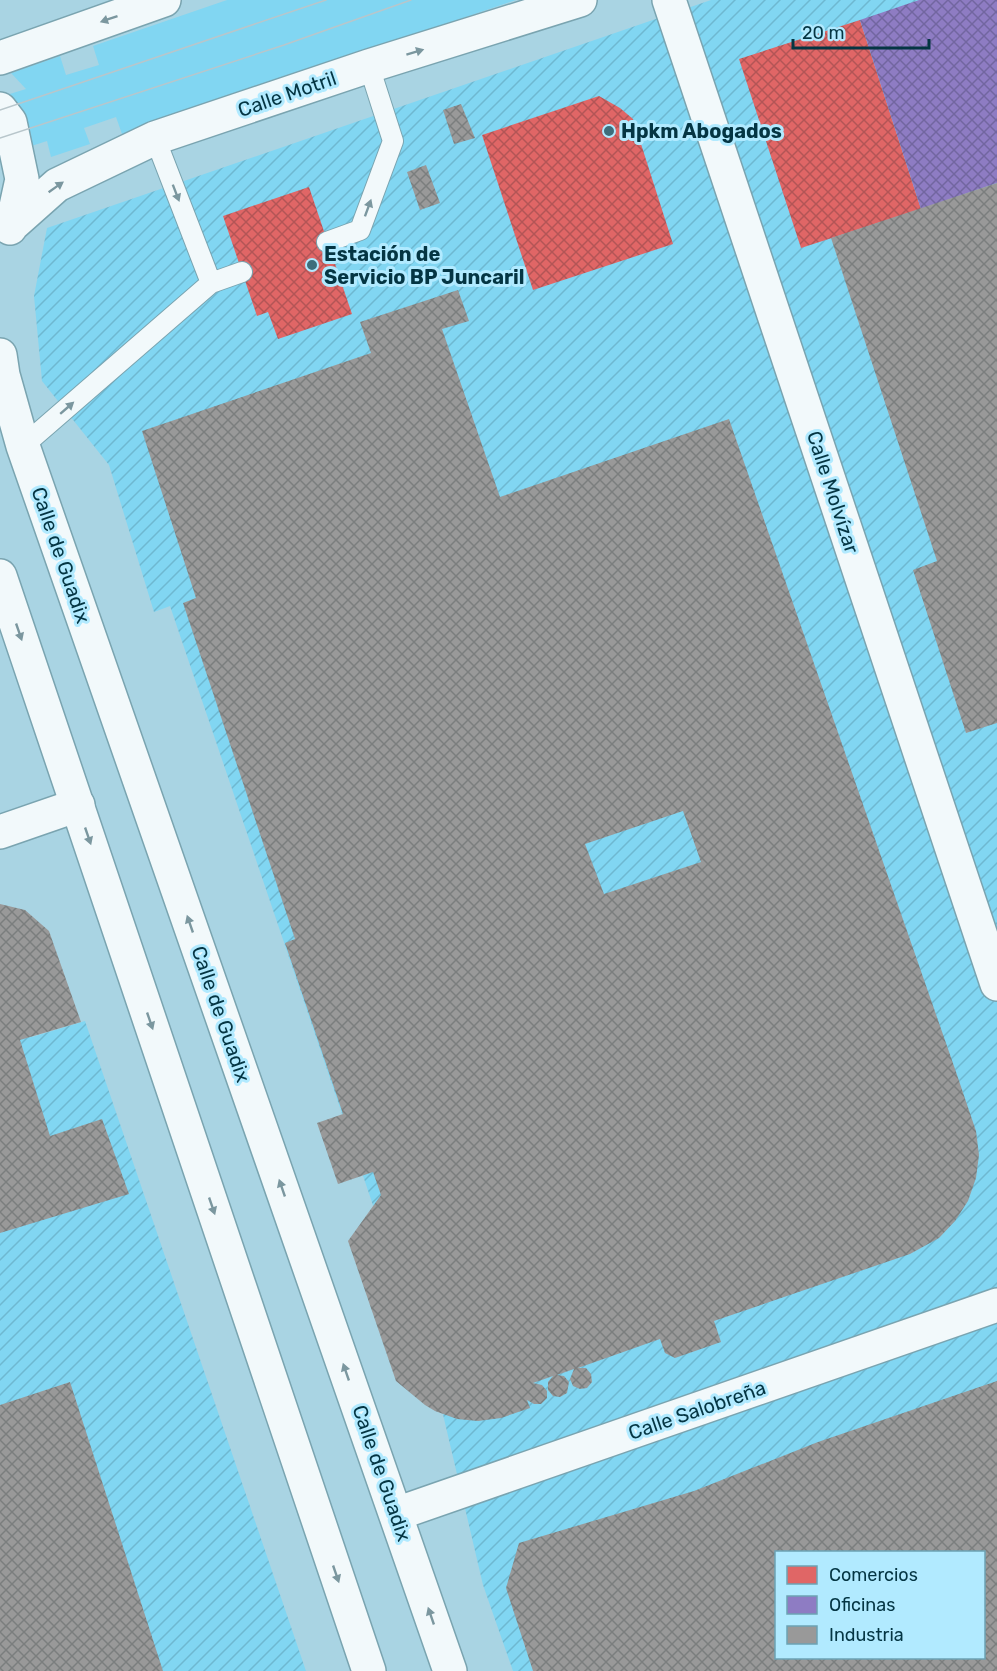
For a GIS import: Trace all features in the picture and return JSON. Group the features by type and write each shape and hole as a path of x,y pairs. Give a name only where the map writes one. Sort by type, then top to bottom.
{"street":[{"path":"0,58 164,0"},
{"name":"Calle Motril","path":"6,234 57,185 155,138 369,66 580,0"},
{"name":"Calle Molvízar","path":"669,0 997,984"},
{"path":"0,109 10,122 22,179 6,234"},
{"name":"Calle de Guadix","path":"0,355 3,375 23,446 450,1671"},
{"path":"0,576 369,1671"},
{"path":"0,832 78,805"},
{"name":"Calle Salobreña","path":"396,1514 997,1305"}],"lane":[{"path":"327,242 360,230 393,141 369,66"},
{"path":"155,138 211,283"},
{"path":"23,446 211,283 242,272"}],"shaded area":[{"path":"227,0 516,0 122,134 116,117 84,128 90,144 51,157 47,141 0,156 0,97 26,89 11,73 60,56 66,75 99,65 93,46"},
{"path":"711,0 997,0 997,1671 513,1671 483,1585 441,1406 170,606 154,612 109,465 42,381 34,296 47,228"},
{"path":"0,940 32,1037 85,1021 306,1671 0,1671"}],"building: Comercios":[{"path":"860,20 921,209 801,248 739,59"},
{"path":"599,96 620,108 633,119 673,244 533,290 482,135"},
{"path":"309,187 352,314 278,339 268,312 257,316 223,216"}],"building: Oficinas":[{"path":"919,0 997,0 997,183 921,209 860,20"}],"building: Industria":[{"path":"461,104 475,138 454,144 443,110"},
{"path":"426,165 440,203 420,210 407,172"},
{"path":"997,183 997,723 966,733 913,570 937,561 831,238"},
{"path":"458,290 469,321 442,329 500,497 729,419 955,1069 976,1131 979,1155 976,1178 968,1201 955,1221 939,1238 910,1254 714,1321 721,1342 675,1358 665,1353 660,1339 578,1368 586,1368 591,1374 592,1382 587,1388 580,1389 573,1386 570,1379 574,1369 557,1375 564,1376 569,1382 567,1393 560,1397 553,1396 548,1390 548,1382 553,1376 533,1383 542,1385 547,1391 547,1398 541,1404 534,1404 527,1400 530,1408 501,1418 478,1421 457,1419 435,1411 396,1381 348,1241 381,1195 373,1172 338,1184 317,1123 343,1114 285,943 295,939 183,603 196,598 142,431 371,353 360,322","holes":["683,811 701,862 604,894 585,844"]},
{"path":"0,904 25,910 49,931 81,1022 20,1040 50,1136 102,1119 129,1194 0,1233"},
{"path":"997,1381 997,1671 533,1671 506,1588 519,1543 694,1491 818,1442"},
{"path":"70,1382 163,1671 0,1671 0,1405"}],"tram line":[{"path":"0,110 326,0"},
{"path":"0,138 284,45 411,0"}],"place":[{"name":"Hpkm Abogados","path":"609,131"},
{"name":"Estación de Servicio BP Juncaril","path":"312,265"}]}
